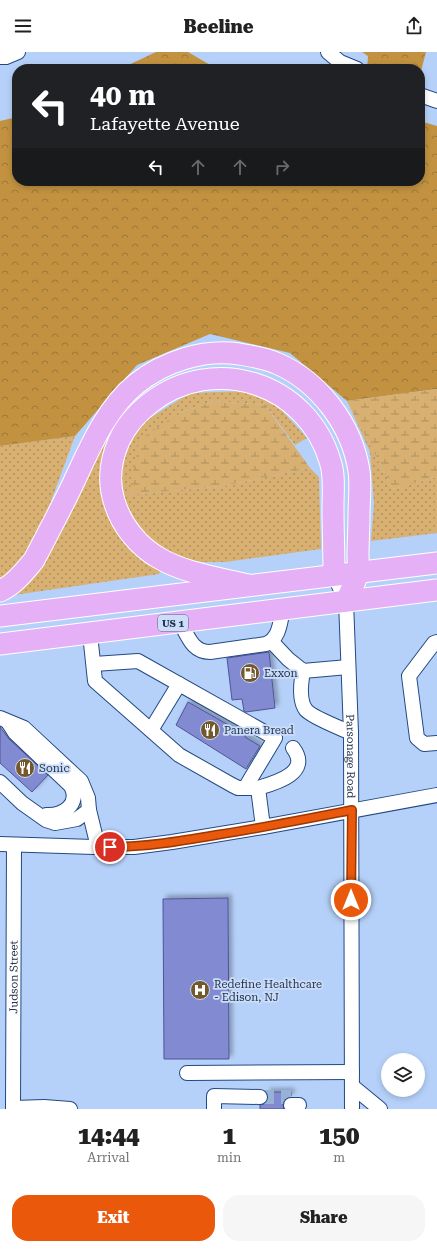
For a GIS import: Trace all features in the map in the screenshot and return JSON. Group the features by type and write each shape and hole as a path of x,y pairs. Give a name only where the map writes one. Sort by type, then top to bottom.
{"highway":[{"path":"0,591 5,589 21,576 34,560 94,441 110,413 122,398 136,384 168,364 189,357 229,353 251,356 275,362 293,372 325,398 347,433 355,452 359,472 358,572 346,601"},
{"path":"248,585 183,569 158,558 135,538 125,526 117,510 110,481 110,472 115,449 131,420 160,395 177,386 215,378 231,378 253,383 272,390 289,401 306,416 324,445 330,462 333,480 334,575"},
{"path":"0,616 437,563"},
{"name":"US 1","path":"0,644 437,590"}],"street":[{"path":"0,57 6,58 18,52"},
{"path":"328,52 345,64"},
{"path":"425,97 437,101"},
{"name":"Parsonage Road","path":"334,575 346,601 351,733 352,1109"},
{"path":"180,622 196,648 202,652 266,644 272,642 276,636 283,609"},
{"path":"90,634 95,681 183,757 232,785 252,788 287,778 292,774 298,762 298,756 293,748"},
{"path":"272,642 288,659 303,670 348,667"},
{"path":"437,642 434,643 409,676 418,738 424,744 437,743"},
{"path":"94,664 138,661 275,738 252,788 263,827"},
{"path":"303,670 301,680 303,704 307,711 351,733"},
{"path":"151,730 179,684"},
{"path":"3,719 24,728 81,781 88,798 89,810 98,847"},
{"path":"3,719 15,733 71,786 73,790 74,794 72,802 65,811 51,816 37,815"},
{"path":"0,782 37,815 55,823 76,819 89,810"},
{"path":"0,844 134,847 263,827 437,795"},
{"name":"Judson Street","path":"13,1108 14,845"},
{"path":"187,1073 352,1079 380,1109"},
{"path":"214,1106 214,1096 260,1100"},
{"path":"13,1108 44,1107 70,1109"}],"green space":[{"path":"156,52 188,52 208,64 131,64"},
{"path":"362,52 426,52 423,64 367,64 368,56"},
{"path":"12,118 12,186 425,186 425,122 437,126 437,389 347,401 290,353 210,334 137,365 75,436 0,446 0,121"},
{"path":"437,389 437,477 393,489 347,401"},
{"path":"245,391 277,405 307,438 295,445 265,405 214,401 179,413 129,495 223,486 310,468 319,477 321,549 225,562 202,562 184,559 159,548 129,518 118,484 125,451 142,423 190,393"},
{"path":"214,401 265,405 310,468 223,486 129,495 139,440 179,413"},
{"path":"347,401 393,489 437,477 437,533 371,541 374,504 370,452"},
{"path":"75,436 47,512 29,549 0,582 0,446"},
{"path":"107,439 110,440 102,478 162,570 159,574 14,595 13,592 42,562"}],"building":[{"name":"Exxon","path":"269,652 275,708 246,712 244,711 242,699 232,700 227,658"},
{"name":"Panera Bread","path":"188,702 246,735 245,737 260,746 246,769 176,725"},
{"name":"Sonic","path":"0,727 9,739 48,775 32,792 0,763"},
{"path":"228,898 229,1059 164,1059 163,899"},
{"path":"266,1092 291,1092 291,1096 284,1100 284,1109 260,1109 260,1105 267,1101 268,1097"}],"tunnel":[{"path":"260,1097 291,1097"}],"place":[{"name":"Exxon","path":"250,673"},
{"name":"Panera Bread","path":"210,730"},
{"name":"Sonic","path":"25,768"},
{"name":"Redefine Healthcare - Edison, NJ","path":"200,990"}],"route":[{"path":"110,847 134,847 172,842 352,810 351,900"}]}
